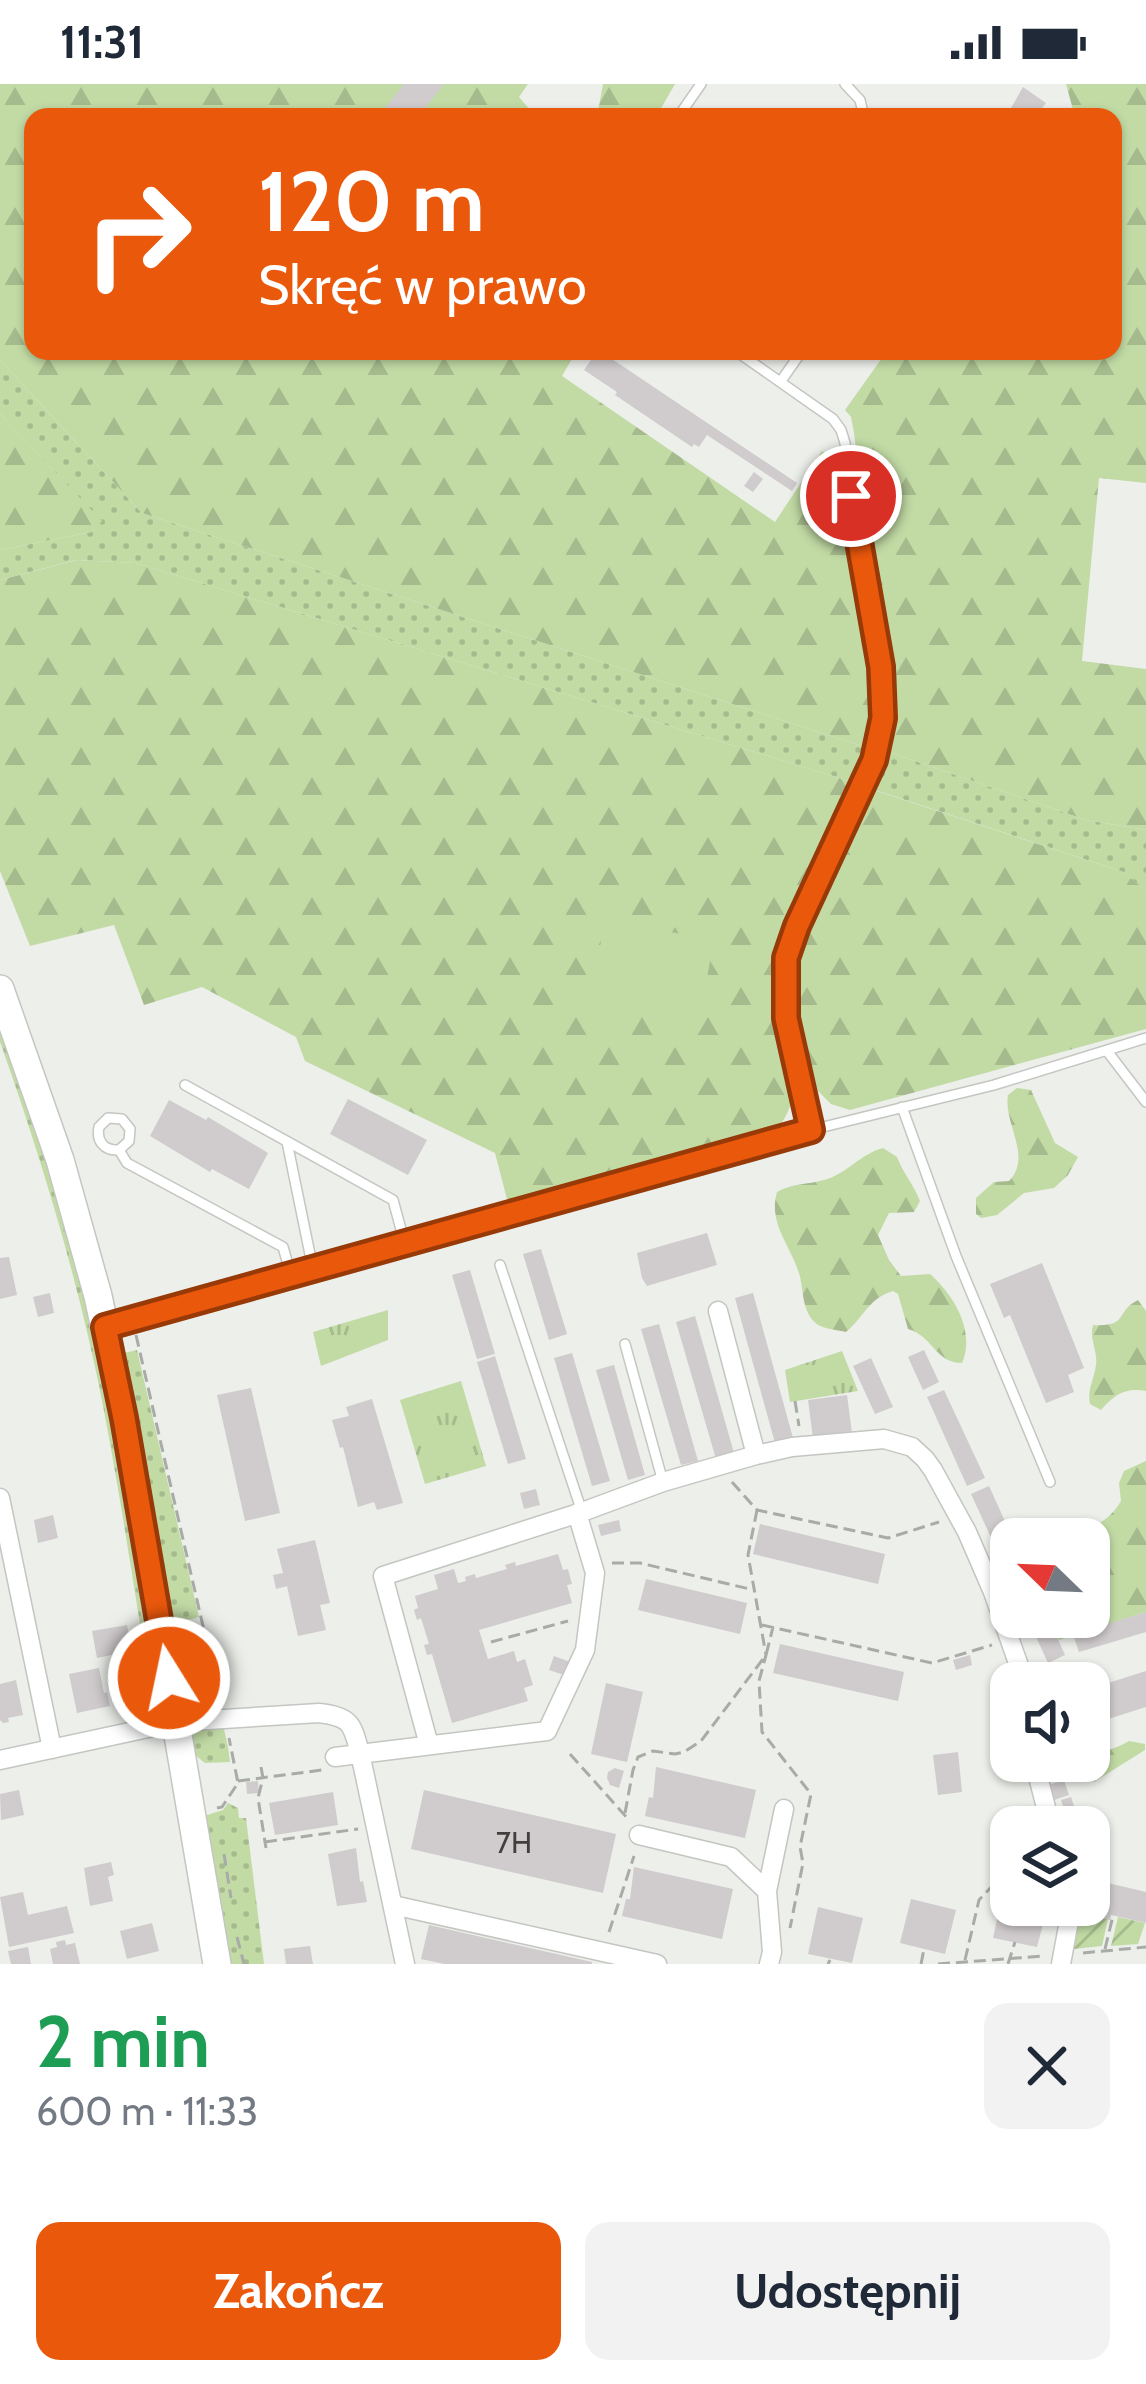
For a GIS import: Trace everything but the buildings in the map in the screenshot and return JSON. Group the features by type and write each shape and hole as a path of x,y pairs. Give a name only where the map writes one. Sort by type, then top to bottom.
{"main road":[{"path":"0,989 119,1323 128,1440 218,1964"}],"street":[{"path":"718,1311 756,1454"},
{"path":"429,1745 383,1576 662,1482 756,1454 803,1446 884,1438 926,1459 997,1601 1018,1662"},
{"path":"0,1498 52,1749"},
{"path":"329,1763 360,1754 547,1731 585,1650 593,1569 580,1512"},
{"path":"0,1760 176,1722 319,1713 342,1716 353,1727 360,1754 405,1964"},
{"path":"769,1964 767,1891 784,1809"},
{"path":"639,1835 731,1857 767,1891"},
{"path":"394,1905 657,1964"},
{"path":"1062,1959 1068,1926"}],"lane":[{"path":"845,84 862,108"},
{"path":"750,360 833,419 845,443 884,693 874,760 786,958 786,1018 811,1130"},
{"path":"781,381 796,360"},
{"path":"119,1323 811,1130 994,1085 1146,1038"},
{"path":"1107,1051 1146,1102"},
{"path":"185,1084 393,1200 405,1244"},
{"path":"902,1107 956,1256 1050,1482"},
{"path":"287,1142 313,1269"},
{"path":"119,1150 127,1162 283,1247 291,1275"},
{"path":"500,1265 580,1512"},
{"path":"625,1344 662,1482"}],"path":[{"path":"119,1323 223,1712"},
{"path":"795,1401 803,1446"},
{"path":"717,1466 757,1510 888,1538 958,1516"},
{"path":"570,1754 625,1813 638,1757 653,1750 684,1752 701,1741 766,1654 748,1555 757,1510"},
{"path":"593,1569 614,1562 640,1563 754,1590"},
{"path":"491,1642 569,1620"},
{"path":"760,1624 932,1663 1010,1640"},
{"path":"773,1627 759,1681 762,1732 811,1794 787,1944"},
{"path":"218,1819 238,1781 228,1733"},
{"path":"238,1781 329,1763"},
{"path":"261,1767 258,1798 266,1845 376,1826"},
{"path":"203,1810 223,1808"},
{"path":"605,1952 639,1835"},
{"path":"222,1848 231,1900"},
{"path":"965,1962 979,1900 990,1888"},
{"path":"1105,1951 1113,1916"},
{"path":"234,1924 244,1964"},
{"path":"938,1964 1062,1959 1144,1948 1146,1937"},
{"path":"1009,1961 1016,1942"},
{"path":"921,1964 924,1949"}],"green space":[{"path":"0,84 528,84 519,97 528,108 24,108 24,360 571,360 562,376 775,522 822,451 838,462 864,638 877,678 879,717 871,749 142,513 0,360"},
{"path":"603,84 675,84 661,108 599,108"},
{"path":"1066,84 1146,84 1146,483 1099,478 1082,661 1146,669 1146,830 1086,820 889,752 896,710 854,433 845,410 881,360 1122,360 1122,108 1073,108"},
{"path":"0,360 142,513 871,749 856,783 136,563 76,560 0,580 0,550 91,532 101,521 0,414"},
{"path":"0,414 102,521 91,532 0,550"},
{"path":"77,560 136,563 856,783 803,889 778,952 775,988 793,1090 790,1107 775,1133 509,1207 495,1153 305,1061 296,1037 202,987 144,1005 114,925 30,946 0,871 0,580"},
{"path":"889,752 1086,820 1146,830 1146,891 1123,872 872,789"},
{"path":"871,789 1123,872 1143,888 1146,1029 850,1110 831,1104 818,1091 801,1045 793,993 795,955 806,922"},
{"path":"605,920 714,940 698,1026 589,1006"},
{"path":"0,1021 61,1205 98,1350 160,1696 153,1719 124,1523 84,1318 0,1042"},
{"path":"1017,1088 1031,1090 1055,1143 1078,1157 1054,1188 1024,1193 997,1215 981,1218 976,1214 976,1198 994,1182 1009,1181 1016,1172 1018,1151 1008,1095"},
{"path":"883,1148 897,1157 920,1201 914,1212 889,1213 878,1235 901,1276 930,1274 947,1292 964,1326 962,1363 946,1359 908,1329 893,1291 872,1303 846,1332 818,1325 806,1307 799,1273 775,1214 777,1192 832,1177"},
{"path":"1138,1300 1146,1311 1146,1391 1120,1393 1101,1410 1089,1399 1096,1360 1093,1325 1112,1324"},
{"path":"388,1310 388,1340 321,1366 313,1332"},
{"path":"137,1350 199,1617 186,1620 169,1613 124,1353"},
{"path":"842,1351 858,1391 790,1402 785,1370"},
{"path":"461,1381 486,1466 425,1484 400,1400"},
{"path":"1146,1461 1146,1612 1110,1624 1106,1518 1121,1501 1119,1483 1124,1471"},
{"path":"203,1636 230,1762 205,1763 195,1755 176,1651 180,1642"},
{"path":"1129,1741 1145,1744 1145,1750 1110,1772 1110,1749"},
{"path":"228,1803 238,1808 239,1818 246,1818 264,1964 229,1964 204,1816 223,1810"},
{"path":"1118,1917 1145,1923 1138,1944 1111,1946"},
{"path":"1079,1926 1106,1926 1102,1946 1074,1949"}],"route":[{"path":"169,1678 105,1327 811,1130 786,1018 786,958 874,760 883,718 881,667 851,496"}]}
